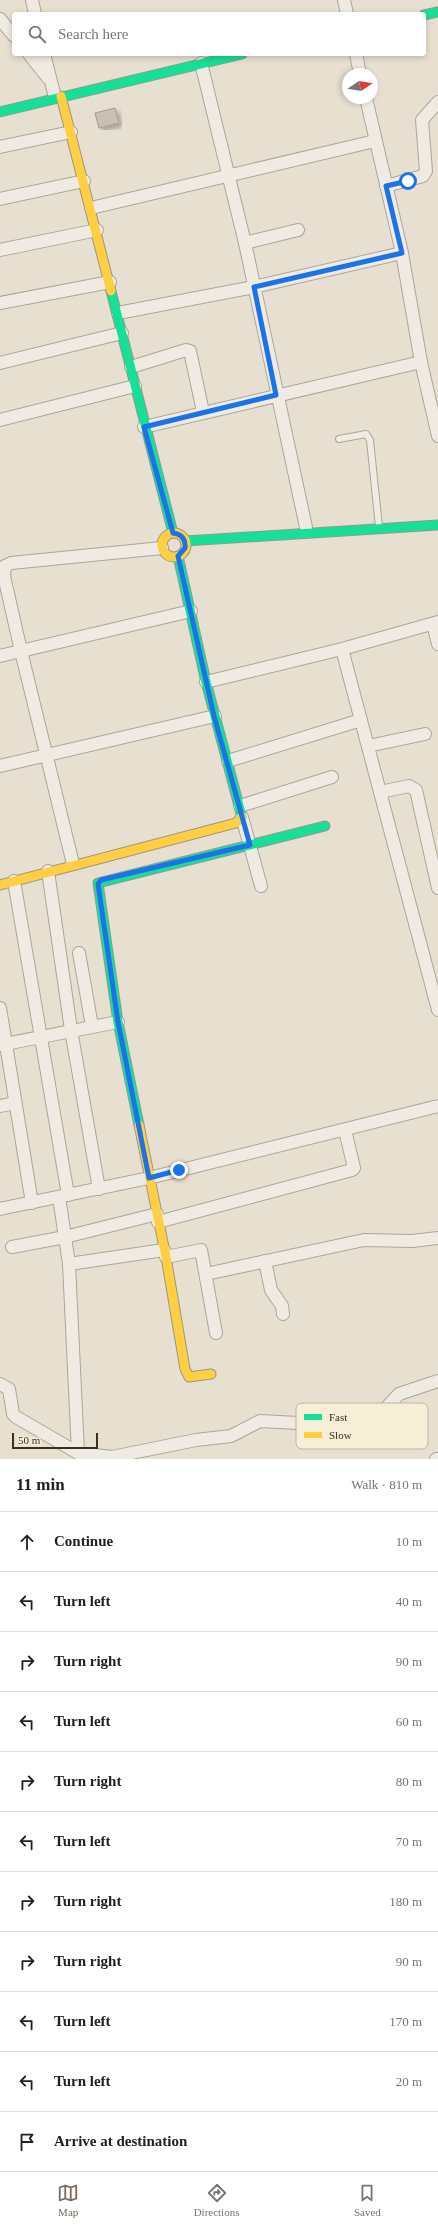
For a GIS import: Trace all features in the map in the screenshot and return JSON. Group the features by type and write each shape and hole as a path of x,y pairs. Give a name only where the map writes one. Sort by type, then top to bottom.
{"street":[{"path":"32,0 35,12"},
{"path":"344,0 347,12"},
{"path":"426,15 438,12"},
{"path":"0,19 12,34"},
{"path":"31,56 51,81"},
{"path":"45,56 51,81 71,132 118,313 144,427 173,533"},
{"path":"0,112 233,56"},
{"path":"356,56 359,68"},
{"path":"201,63 245,243 276,395 307,532"},
{"path":"386,186 424,176 426,171 422,120 438,102"},
{"path":"367,104 402,253 421,362 437,429"},
{"path":"0,147 71,132"},
{"path":"91,208 375,141"},
{"path":"0,199 84,181"},
{"path":"0,250 97,230"},
{"path":"245,243 298,230"},
{"path":"118,313 254,287 402,253"},
{"path":"0,303 110,282"},
{"path":"0,363 122,333"},
{"path":"130,367 188,350 191,353 203,412"},
{"path":"144,427 421,362"},
{"path":"0,420 135,386"},
{"path":"185,541 307,532 438,525"},
{"path":"173,533 180,535 185,541 185,548 178,556 170,557 162,548 163,540 173,533"},
{"path":"73,864 46,756 2,566 11,563 162,548"},
{"path":"178,556 214,716 228,761 261,886"},
{"path":"0,656 191,611"},
{"path":"206,682 342,649 436,623 438,644"},
{"path":"342,649 438,1010"},
{"path":"0,766 214,716"},
{"path":"228,761 361,720"},
{"path":"368,746 425,734"},
{"path":"0,885 73,864 236,823 241,812 332,777"},
{"path":"380,792 409,786 416,790 438,888"},
{"path":"212,1374 189,1377 185,1369 165,1254 118,1022 97,886 99,881 325,826"},
{"path":"48,871 70,1030 99,1189"},
{"path":"14,881 41,1036 63,1196 65,1237 69,1264 80,1455"},
{"path":"79,953 92,1026"},
{"path":"0,1008 3,1045 15,1103 32,1203"},
{"path":"3,1045 70,1030 118,1022"},
{"path":"0,1106 15,1103"},
{"path":"0,1209 149,1178 438,1106"},
{"path":"12,1247 157,1218 352,1170 354,1168 345,1130"},
{"path":"206,1274 364,1240 416,1241 438,1238"},
{"path":"69,1264 200,1250 206,1274 216,1333"},
{"path":"265,1261 271,1290 282,1306 283,1314"},
{"path":"391,1403 399,1394 438,1381"},
{"path":"0,1384 9,1390 13,1414 16,1417 80,1455 118,1457 155,1454 196,1440 235,1435 260,1421 296,1423"}],"lane":[{"path":"339,439 366,434 370,440 379,528"}],"building":[{"path":"115,108 119,123 99,128 95,113"}],"traffic: fast":[{"path":"426,15 438,12"},
{"path":"0,112 234,56"},
{"path":"111,291 173,533"},
{"path":"185,541 438,525"},
{"path":"178,556 206,682 242,817"},
{"path":"139,1125 118,1022 98,883 325,826"}],"traffic: slow":[{"path":"61,96 111,291"},
{"path":"174,533 179,534 185,540 186,545 185,550 179,556 174,557 169,556 163,550 162,545 163,540 169,534 174,533"},
{"path":"0,885 236,823 242,817"},
{"path":"139,1125 166,1257 185,1369 189,1377 211,1374"}],"route":[{"path":"179,1170 149,1178 118,1022 97,886 101,880 250,845 228,761 214,716 178,556 184,552 186,545 185,541 180,535 173,533 144,427 276,395 254,287 402,253 386,186 408,181"}]}
